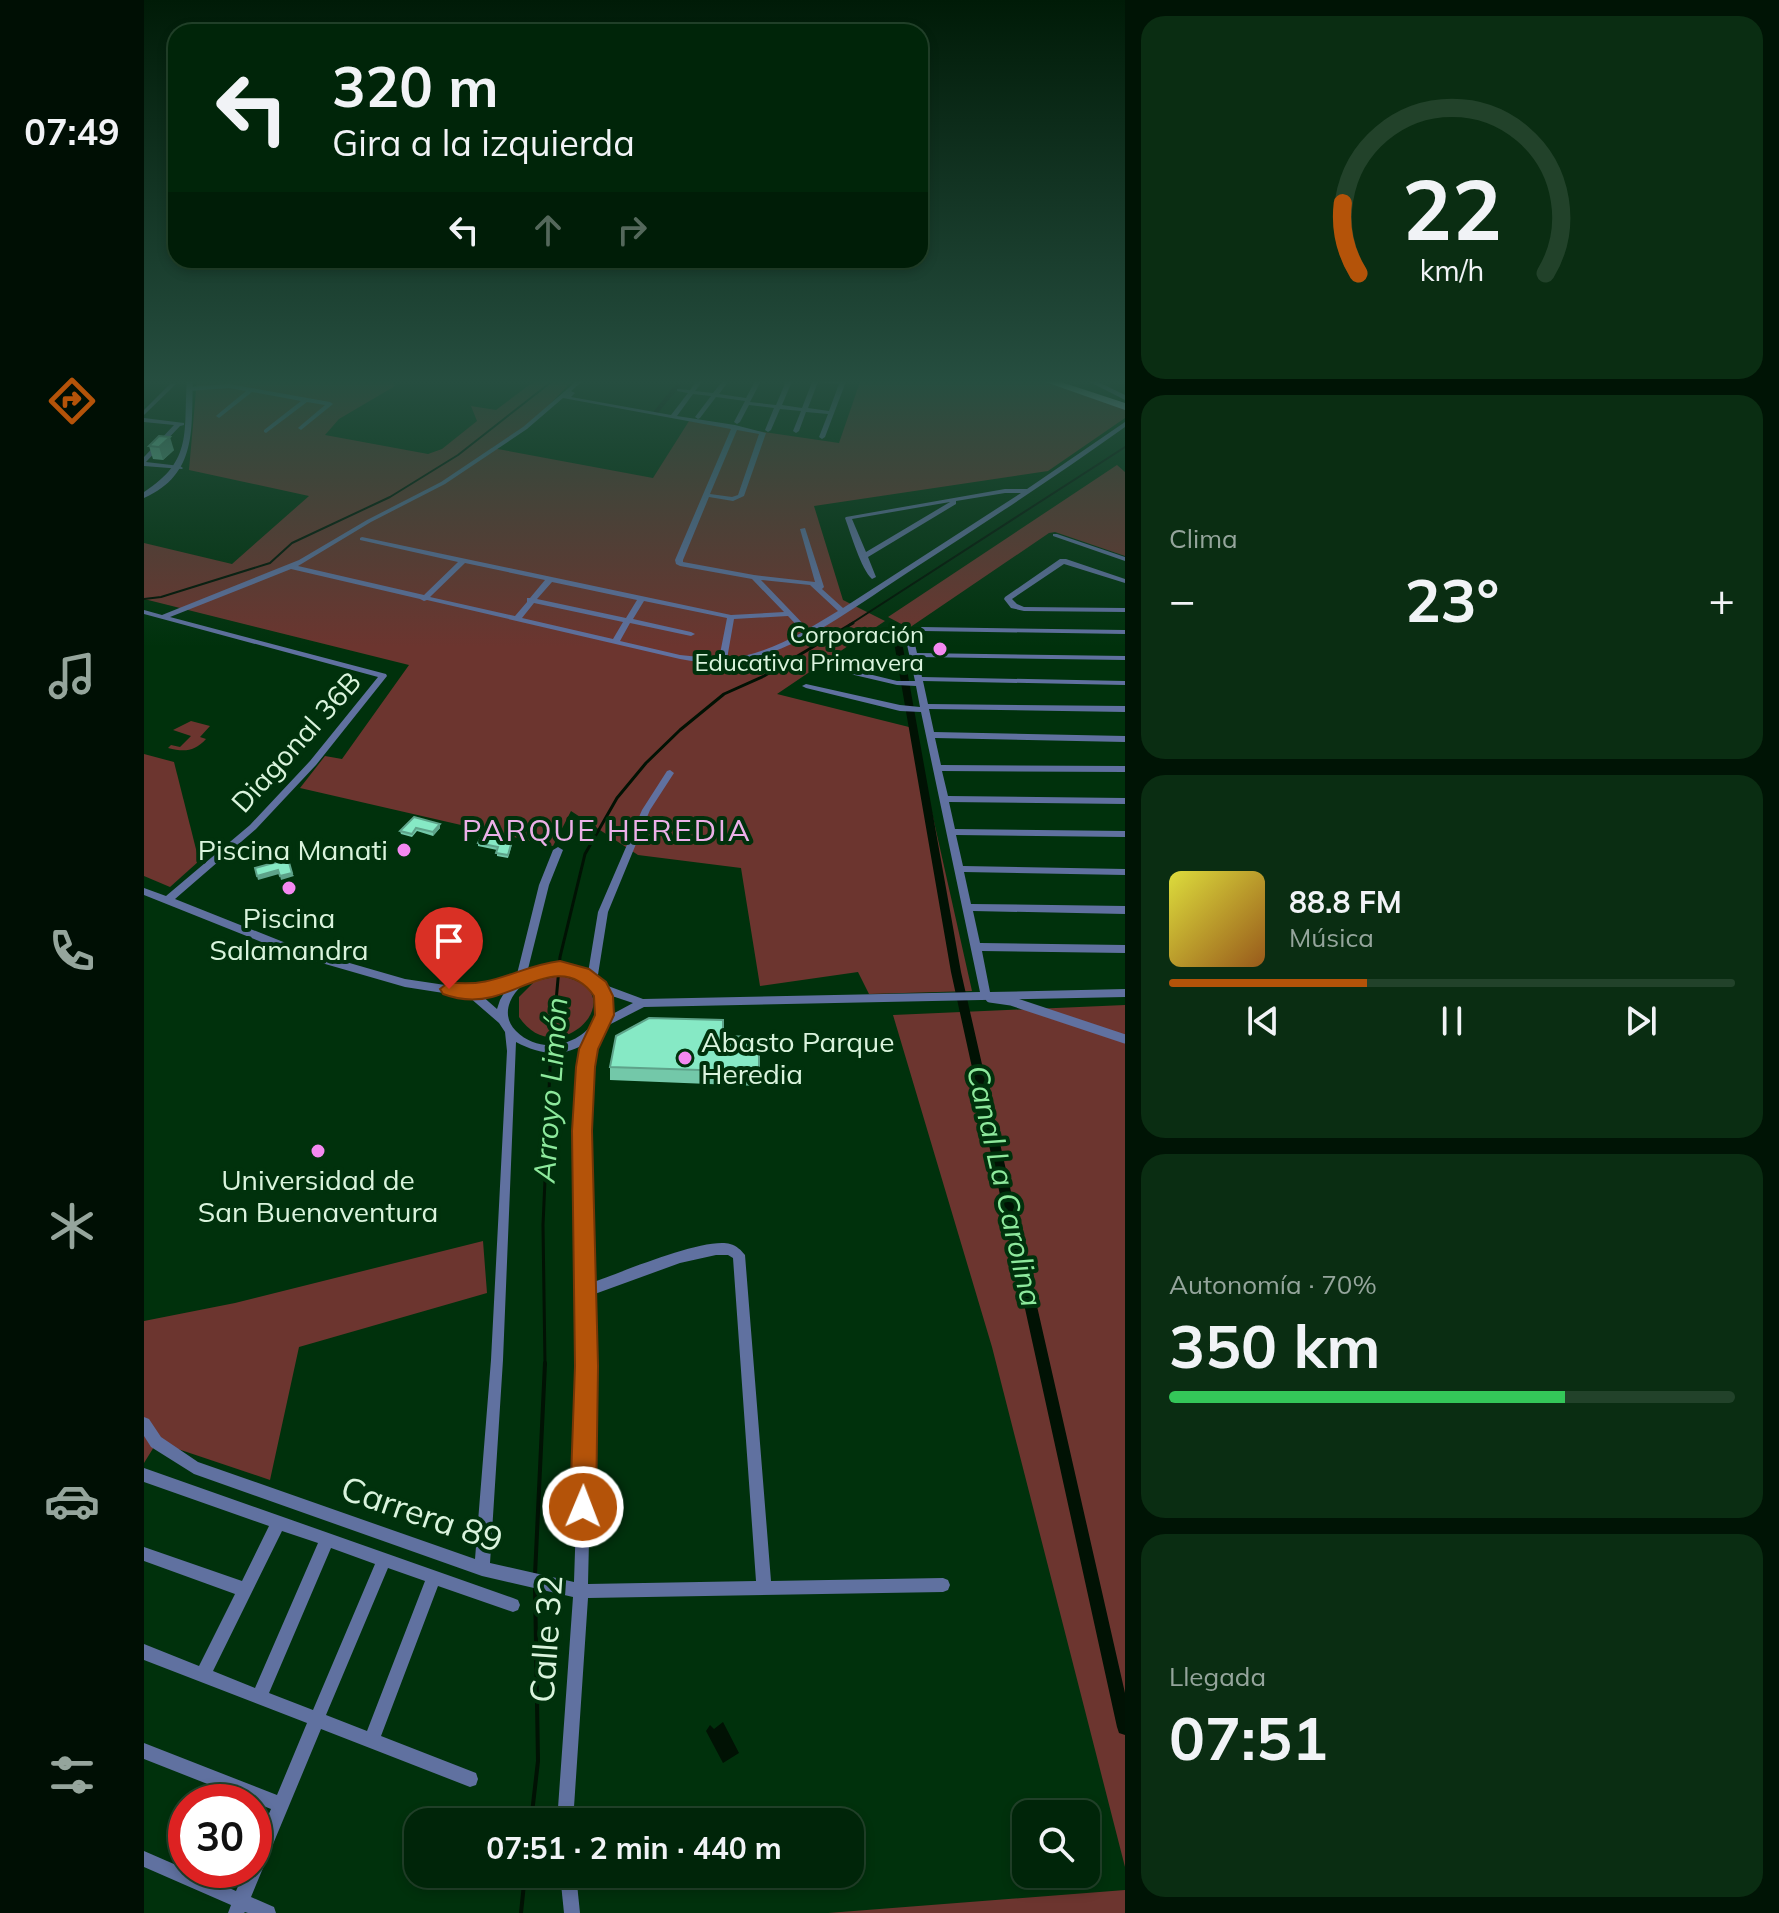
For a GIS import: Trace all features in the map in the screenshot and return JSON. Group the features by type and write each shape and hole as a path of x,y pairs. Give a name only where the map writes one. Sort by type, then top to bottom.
{"street":[{"path":"144,496 166,482 180,468"},
{"path":"144,612 163,617 292,567 467,468"},
{"path":"718,468 679,560 680,564 754,577 803,581 820,587"},
{"path":"707,495 733,499 741,496 751,468"},
{"path":"292,567 680,657 722,662 747,658 806,631 1061,468"},
{"path":"872,577 848,518 1028,491"},
{"path":"863,557 961,499"},
{"path":"803,529 820,587 841,610"},
{"path":"1055,535 1125,559"},
{"path":"362,539 640,601 731,617 791,614"},
{"path":"424,599 463,561"},
{"path":"1125,581 1063,561 1008,599 1014,606 1024,609 1125,610"},
{"path":"754,577 806,631"},
{"path":"516,620 550,579"},
{"path":"530,600 691,634"},
{"path":"615,642 640,601"},
{"name":"Diagonal 36B","path":"163,617 383,676 313,763 253,827 168,900"},
{"path":"722,662 731,617"},
{"path":"924,629 1125,632"},
{"path":"908,631 921,708 931,735 977,947 980,995"},
{"path":"913,655 1125,658"},
{"path":"836,668 897,683 1125,683"},
{"path":"806,686 900,708 1125,709"},
{"path":"931,735 1125,739"},
{"path":"938,768 1125,769"},
{"path":"598,1028 605,1006 595,983 603,912 646,810 670,773"},
{"path":"945,799 1125,801"},
{"path":"952,832 1125,834"},
{"path":"482,1569 512,1051 504,1000 518,980 544,885 558,850"},
{"path":"960,869 1125,872"},
{"path":"144,891 298,952 352,969 405,983 472,993 548,968 572,970 643,1003 1125,993"},
{"path":"968,907 1125,910"},
{"path":"977,947 1125,949"},
{"path":"472,993 533,1046 565,1047 577,1044 598,1028 643,1003"},
{"path":"980,995 1125,1039"},
{"name":"Calle 32","path":"566,1808 586,1291 582,1131 586,1067 598,1028"},
{"path":"586,1291 694,1255 730,1249 739,1255 764,1589"},
{"name":"Carrera 89","path":"144,1424 156,1442 194,1467 482,1569 576,1590 943,1585"},
{"path":"144,1475 513,1605"},
{"path":"203,1674 278,1524"},
{"path":"259,1697 327,1540"},
{"path":"144,1554 245,1590"},
{"path":"272,1826 384,1560"},
{"path":"372,1738 434,1577"},
{"path":"144,1652 372,1738 470,1779"},
{"path":"144,1751 281,1805"},
{"path":"144,1859 238,1907 268,1913"},
{"path":"238,1907 246,1888"},
{"path":"569,1888 572,1913"}],"shaded area":[{"path":"601,468 653,478 659,468 1052,468 814,506 843,600 885,621 777,694 913,728 972,991 869,994 858,972 760,986 741,868 638,855 571,811 553,846 300,788 325,756 342,759 409,665 144,599 144,543 232,564 309,496 189,470"},
{"path":"1112,468 1121,468 1125,472 1125,556 1055,532 1049,533 909,628 888,617"},
{"path":"191,721 210,726 200,737 206,739 188,750 168,748 171,745 180,747 191,736 173,730"},
{"path":"144,754 174,762 199,861 170,887 144,876"},
{"path":"559,976 582,984 592,996 592,1010 584,1024 570,1033 553,1037 535,1033 519,1017 519,997 535,981"},
{"path":"1125,1005 1125,1867 992,1347 893,1015"},
{"path":"483,1241 487,1293 299,1347 270,1480 157,1442 144,1463 144,1321 235,1303"},
{"path":"723,1722 739,1753 723,1763 706,1731 710,1725 714,1729"},
{"path":"1125,1890 1125,1913 828,1913"}],"building":[{"path":"414,817 440,824 433,832 416,828 412,834 400,831"},
{"path":"482,835 512,841 508,855 496,853 498,847 478,843"},
{"path":"288,859 292,873 280,876 278,870 257,876 255,868"},
{"name":"Abasto Parque Heredia","path":"649,1018 723,1020 723,1036 759,1037 759,1072 610,1067 616,1036"}],"waterway":[{"path":"144,599 161,597 270,563 292,543 390,497 437,468"},
{"name":"Arroyo Limón","path":"849,625 1092,468"},
{"name":"Arroyo Limón","path":"545,1363 543,1225 550,1068 560,957 585,854 617,798 646,763 680,730 724,694 764,676 853,623"},
{"name":"Canal La Carolina","path":"898,642 956,972 1125,1727"},
{"name":"Arroyo Limón","path":"535,1575 545,1363"},
{"name":"Arroyo Limón","path":"533,1808 538,1761 535,1586"},
{"name":"Arroyo Limón","path":"521,1913 524,1888"}],"place":[{"name":"Corporación Educativa Primavera","path":"940,649"},
{"name":"Piscina Manati","path":"404,850"},
{"name":"Piscina Salamandra","path":"289,888"},
{"name":"Abasto Parque Heredia","path":"685,1058"},
{"name":"Universidad de San Buenaventura","path":"318,1151"}],"district":[{"name":"PARQUE HEREDIA","path":"607,831"}],"route":[{"path":"449,989 472,993 491,990 536,971 560,968 583,974 599,987 604,996 604,1015 589,1049 586,1067 582,1131 587,1366 583,1507"}]}
